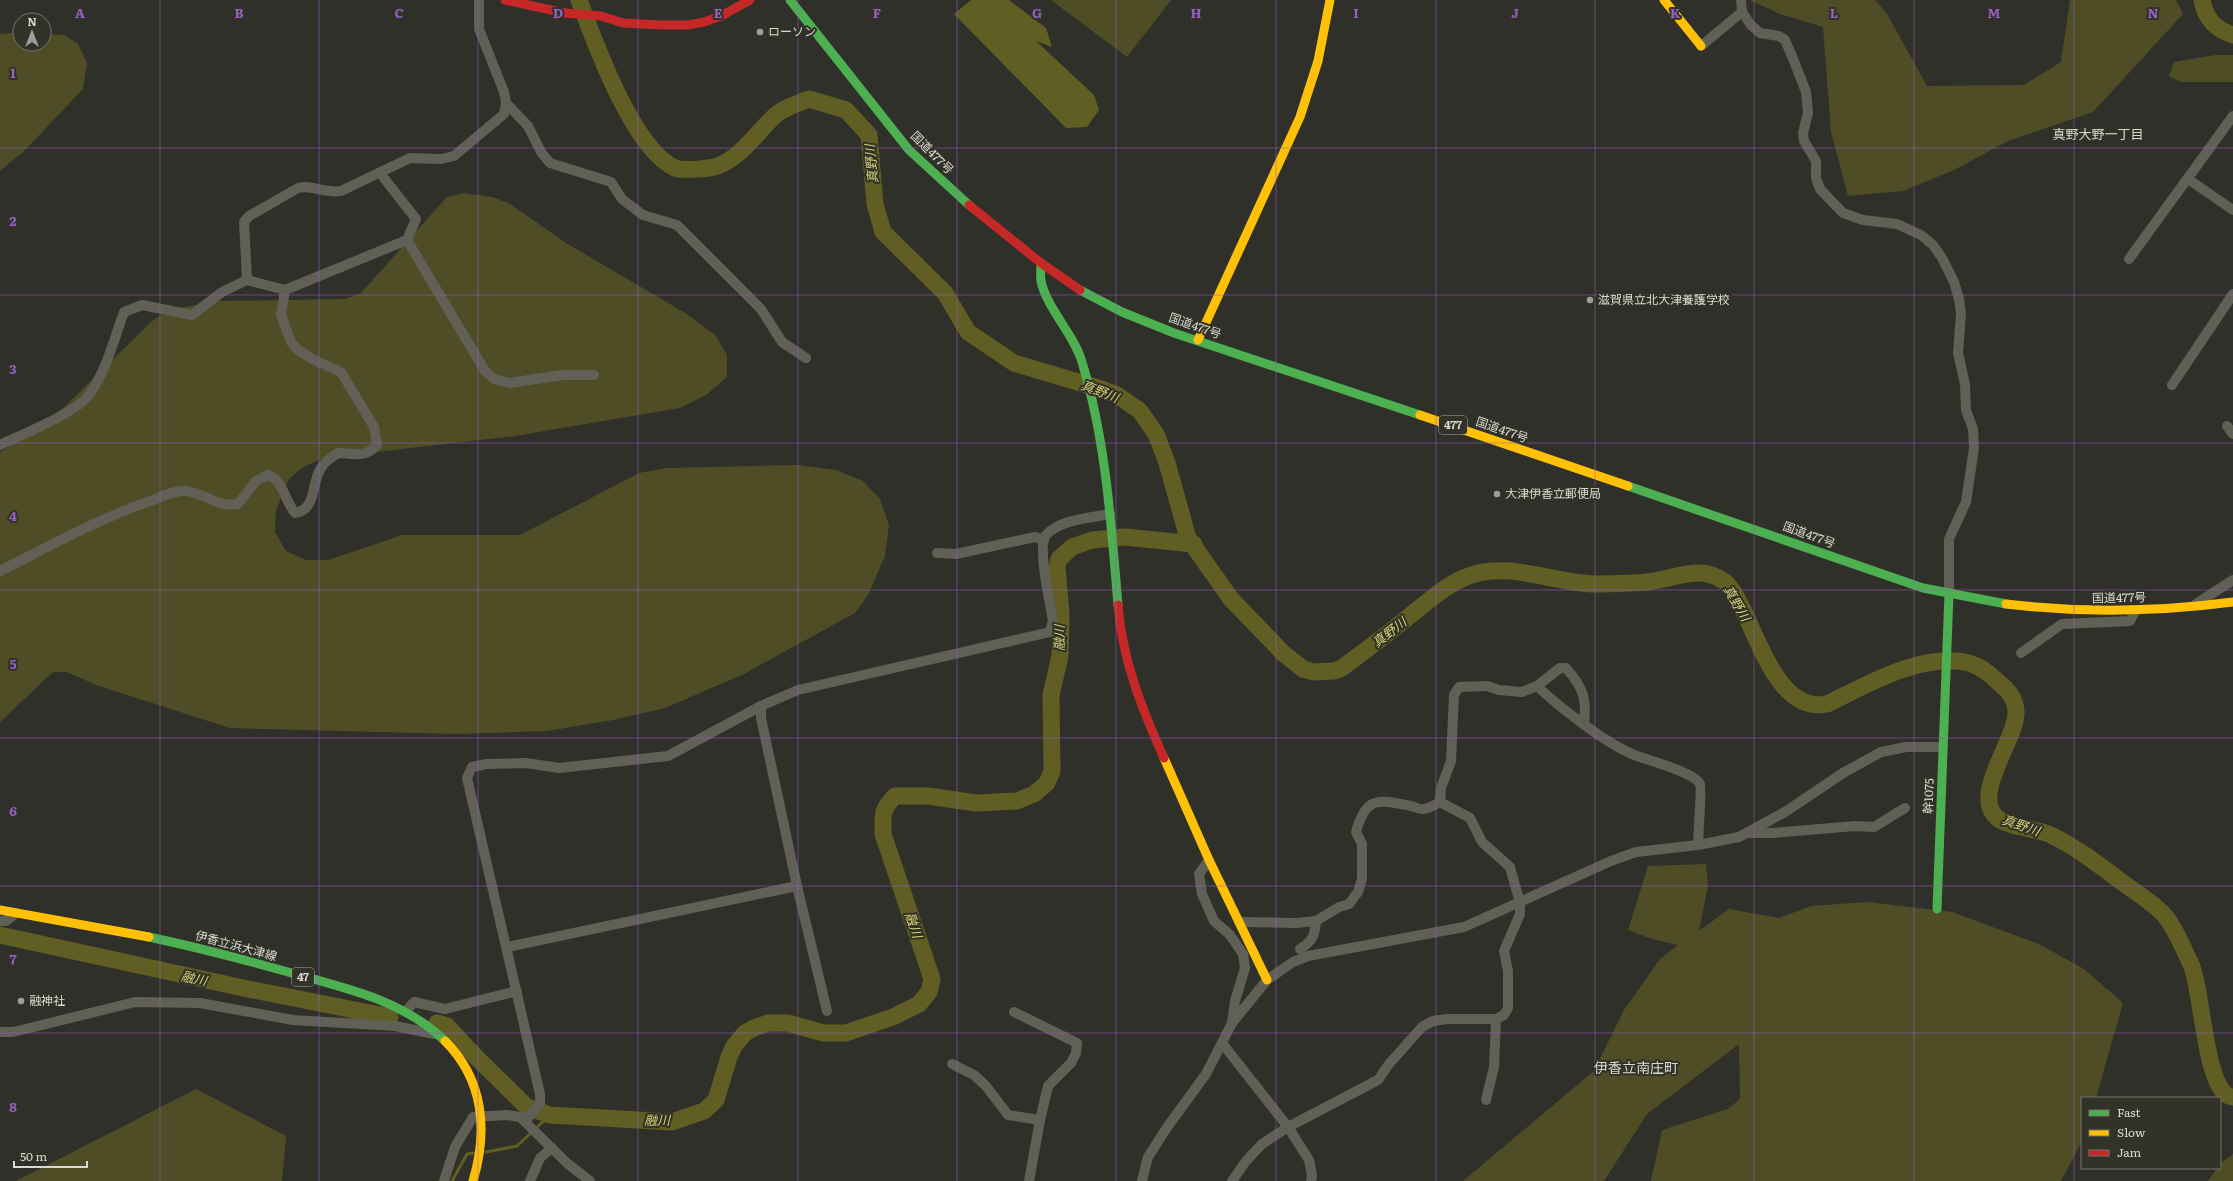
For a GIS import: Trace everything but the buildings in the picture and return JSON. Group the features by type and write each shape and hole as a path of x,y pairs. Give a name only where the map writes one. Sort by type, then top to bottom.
{"main road":[{"path":"505,0 571,14 601,16 623,24 688,25 721,16 750,0"},
{"name":"国道477号","path":"790,0 909,150 973,210 1041,262 1081,290 1122,312 1198,340 1793,541 1885,576 1949,594 2012,606 2135,611 2191,608 2233,602"},
{"path":"1198,340 1300,117 1318,62 1330,0"},
{"path":"1664,0 1701,46"},
{"path":"1041,262 1041,281 1048,298 1069,333 1082,361 1100,440 1110,514 1119,619 1127,660 1150,728 1209,860 1267,980"},
{"name":"幹1075","path":"1937,909 1949,594"},
{"name":"伊香立浜大津線","path":"0,910 211,951 357,992 386,1001 406,1011 438,1034 458,1055 476,1087 482,1115 483,1143 473,1181"}],"street":[{"path":"247,280 244,222 249,216 298,188 306,186 325,192 335,192 380,173 410,158 441,159 454,156 504,114 506,103 504,92 478,29 479,0"},
{"path":"1741,0 1742,12 1754,28 1760,33 1779,36 1785,40 1788,45 1806,92 1808,113 1803,133 1804,141 1816,161 1816,178 1825,195 1843,213 1863,220 1897,224 1921,236 1933,245 1942,258 1954,282 1961,313 1958,353 1965,384 1966,410 1973,429 1974,448 1966,502 1949,539 1949,594"},
{"path":"1701,46 1742,12"},
{"path":"506,103 528,126 541,152 550,163 611,182 622,199 643,215 677,225 761,309 782,342 806,358"},
{"path":"2129,259 2233,116"},
{"path":"0,445 49,422 87,398 104,365 124,312 142,305 192,315 222,292 247,280 285,290 407,240 416,219 380,173"},
{"path":"2188,179 2233,210"},
{"path":"407,240 485,371 494,379 509,383 563,375 594,375"},
{"path":"0,571 116,512 171,493 186,490 216,503 227,506 238,504 256,481 268,475 278,481 289,506 295,512 302,512 308,506 320,469 326,461 338,453 357,455 370,452 377,445 374,427 341,372 312,359 296,349 291,342 281,315 285,290"},
{"path":"2172,385 2233,294"},
{"path":"525,1121 540,1104 540,1094 467,778 472,767 486,764 526,763 559,768 668,756 761,706 798,690 1050,632 1053,620 1042,548 1045,536 1058,526 1110,514"},
{"path":"937,553 956,554 1035,537 1044,540"},
{"path":"2191,608 2233,580"},
{"path":"2021,653 2062,624 2130,621 2135,611"},
{"path":"1440,802 1441,788 1451,761 1454,695 1460,687 1487,686 1499,690 1522,692 1538,686 1560,668 1566,668 1573,676 1587,706 1584,724"},
{"path":"1538,686 1584,724 1630,754 1690,776 1699,783 1701,790 1698,809 1698,845"},
{"path":"761,706 761,718 797,886 827,1011"},
{"path":"1142,1181 1148,1157 1206,1074 1232,1023 1267,980 1293,962 1308,956 1464,927 1611,861 1636,852 1698,845 1739,837 1785,812 1843,773 1881,752 1906,746 1943,747"},
{"path":"1239,922 1296,923 1316,921 1339,907 1349,904 1358,892 1362,880 1362,844 1356,832 1360,818 1366,808 1373,802 1385,801 1422,810 1440,802"},
{"path":"1232,1181 1246,1161 1262,1144 1288,1127 1378,1080 1388,1064 1422,1027 1433,1021 1496,1019 1504,1015 1508,1008 1508,971 1504,951 1520,914 1520,903 1510,867 1482,842 1470,818 1440,802"},
{"path":"1746,833 1772,833 1855,826 1874,827 1905,808"},
{"path":"1209,860 1199,874 1202,894 1214,921 1230,935 1243,954 1245,968 1235,1001 1232,1023"},
{"path":"507,947 797,886"},
{"path":"0,921 6,921 16,913"},
{"path":"1300,949 1310,943 1314,936 1316,921"},
{"path":"406,1011 414,1002 445,1009 517,991"},
{"path":"0,1032 13,1032 135,1002 200,1003 293,1020 395,1026 438,1034"},
{"path":"1014,1012 1077,1043 1076,1053 1071,1063 1048,1086 1029,1181"},
{"path":"1486,1100 1494,1067 1496,1019"},
{"path":"1222,1043 1288,1127 1309,1160 1312,1175 1311,1181"},
{"path":"952,1064 974,1075 986,1086 1008,1115 1040,1120"},
{"path":"444,1181 455,1147 473,1117 482,1115 508,1115 520,1117 568,1164 590,1181"},
{"path":"530,1181 540,1158 552,1148"}],"shaded area":[{"path":"971,0 1009,0 1046,28 1052,47 1036,41 1094,95 1099,110 1087,127 1066,128 954,14"},
{"path":"1051,0 1171,0 1127,57"},
{"path":"1750,0 1875,0 1887,14 1927,86 2024,85 2061,62 2070,0 2176,0 2183,14 2093,112 2008,141 1954,170 1903,191 1848,196 1831,132 1823,27 1780,14"},
{"path":"12,33 12,52 52,52 52,34 64,35 78,44 87,63 83,89 25,150 0,171 0,34"},
{"path":"2216,55 2233,55 2233,82 2181,82 2169,76 2174,62"},
{"path":"464,193 493,197 510,204 566,243 687,314 716,336 727,355 727,377 706,395 680,408 515,436 324,458 303,467 289,479 276,510 275,532 286,551 306,560 328,560 402,535 520,535 639,473 667,468 797,465 836,470 863,481 880,499 889,525 885,556 868,595 855,613 744,674 665,708 613,720 547,731 457,734 230,728 96,685 67,672 53,672 0,722 0,452 52,419 152,321 169,310 218,301 345,299 361,293 447,197"},
{"path":"1706,864 1708,886 1699,931 1729,909 1779,918 1811,906 1867,902 1952,912 2039,944 2084,969 2123,1003 2096,1097 2081,1097 2081,1143 2061,1181 1651,1181 1662,1130 1728,1109 1740,1099 1739,1044 1647,1114 1604,1181 1463,1181 1594,1071 1624,1010 1660,959 1678,945 1652,939 1628,930 1648,866"},
{"path":"196,1089 286,1136 282,1181 16,1181"},
{"path":"2233,1154 2233,1181 2208,1181 2216,1169 2221,1169 2221,1163"}],"waterway":[{"name":"真野川","path":"579,0 605,67 630,118 659,157 675,168 711,168 729,161 737,155 778,113 809,99 846,110 869,135 875,204 883,232 945,293 968,332 1014,363 1117,395 1140,411 1156,434 1167,463 1188,538 1231,599 1283,653 1303,669 1314,672 1334,671 1342,668 1452,584 1466,577 1482,572 1498,571 1532,574 1566,581 1600,584 1648,582 1698,573 1715,576 1730,586 1773,672 1796,698 1811,704 1827,704 1878,679 1914,666 1933,662 1951,661 1969,663 1984,670 2007,690 2014,702 2016,711 2015,722 1992,781 1989,795 1990,808 1997,818 2009,824 2047,833 2063,841 2091,859 2147,900 2166,917 2190,962 2198,993 2210,1060 2216,1079 2223,1092 2233,1097"},
{"path":"2202,0 2203,6 2212,22 2221,30 2233,35"},
{"name":"融川","path":"437,1023 447,1026 527,1107 550,1115 672,1122 704,1111 716,1100 729,1057 734,1046 745,1033 754,1028 768,1023 788,1023 823,1033 846,1033 893,1017 919,1004 929,992 932,979 883,834 883,817 887,805 895,796 928,796 976,803 1017,801 1034,794 1047,783 1052,771 1051,695 1060,656 1061,614 1057,567 1059,559 1072,547 1092,540 1125,537 1194,544"},
{"name":"融川","path":"0,935 248,989 390,1017"},
{"path":"486,1152 517,1146 550,1115"},
{"path":"452,1181 467,1154 474,1153"}],"traffic: fast":[{"path":"790,0 909,150 969,205"},
{"path":"1041,263 1041,279 1044,291 1054,312 1073,341 1078,352 1082,362 1097,422 1106,482 1118,605"},
{"path":"1080,290 1122,312 1174,333 1420,415"},
{"path":"1628,486 1923,588 2006,604"},
{"path":"1937,909 1949,594"},
{"path":"149,937 253,962 371,997 410,1015 445,1041"}],"traffic: slow":[{"path":"1198,340 1300,117 1318,61 1330,0"},
{"path":"1664,0 1701,46"},
{"path":"1420,415 1628,486"},
{"path":"2006,604 2063,609 2120,610 2176,608 2233,602"},
{"path":"1164,758 1209,860 1267,980"},
{"path":"0,910 149,937"},
{"path":"445,1041 458,1056 468,1072 475,1089 479,1107 481,1125 480,1144 478,1162 473,1181"}],"traffic: jam":[{"path":"505,0 565,13 601,16 623,23 661,25 688,25 704,22 721,16 750,0"},
{"path":"969,205 1041,263 1080,290"},
{"path":"1118,605 1124,645 1134,683 1164,758"}],"place":[{"name":"ローソン","path":"760,32"},
{"name":"滋賀県立北大津養護学校","path":"1590,300"},
{"name":"大津伊香立郵便局","path":"1497,494"},
{"name":"融神社","path":"21,1001"}],"district":[{"name":"真野大野一丁目","path":"2098,134"},
{"name":"伊香立南庄町","path":"1636,1068"}]}
